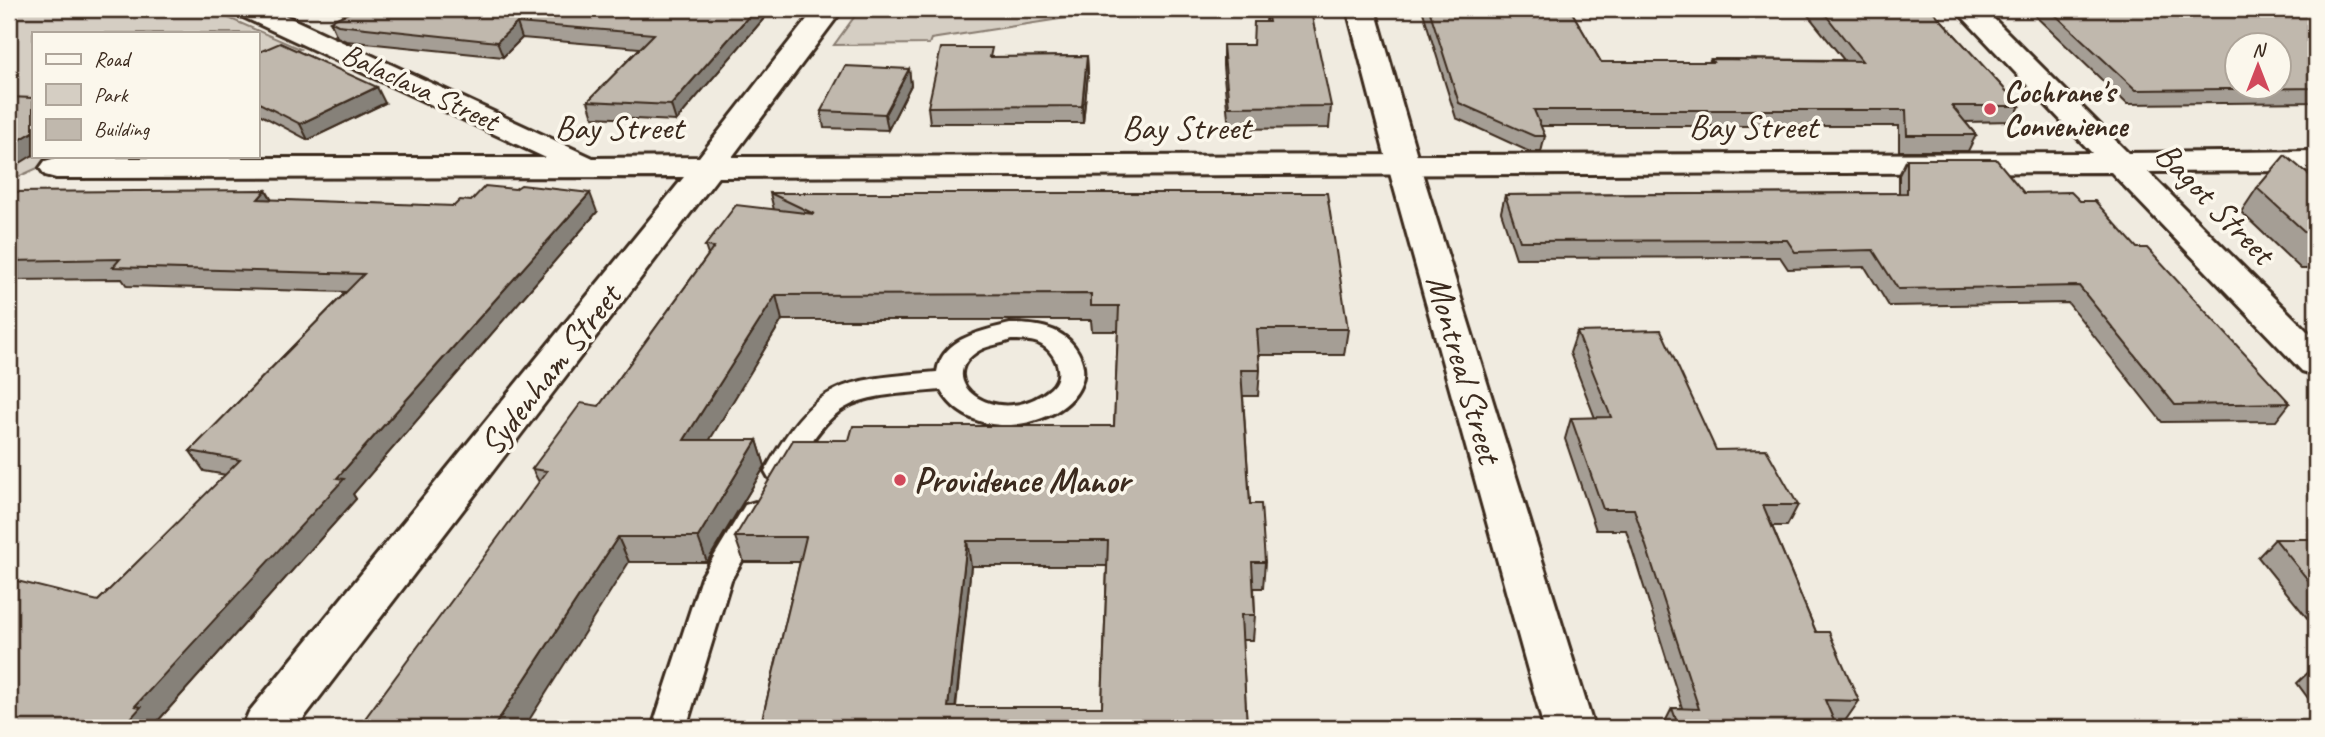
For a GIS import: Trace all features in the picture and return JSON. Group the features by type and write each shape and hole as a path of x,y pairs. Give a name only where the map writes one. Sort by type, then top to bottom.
{"street":[{"name":"Balaclava Street","path":"251,9 591,166"},
{"name":"Sydenham Street","path":"267,728 710,165 829,9"},
{"name":"Montreal Street","path":"1361,9 1404,166 1569,728"},
{"name":"Bagot Street","path":"1969,9 2316,362"},
{"name":"Bay Street","path":"56,168 2316,162"}],"lane":[{"path":"669,728 716,578 805,427 836,399 876,388 948,380"}],"green space":[{"path":"9,9 208,9 300,49 259,67 259,32 32,32 32,158 60,158 9,181"},
{"path":"860,9 1125,9 931,39 929,44 834,45"},
{"path":"1154,9 1330,9 1330,11 1154,13"}],"building":[{"path":"358,9 755,9 671,105 588,101 654,34 517,23 497,42 338,25 330,21"},
{"path":"1429,9 1570,9 1601,62 1713,62 1711,59 1862,61 1821,9 1931,9 2020,106 1952,106 1976,135 1907,135 1906,110 1534,110 1545,136 1534,136 1459,103"},
{"path":"2049,9 2316,9 2316,88 2294,88 2294,32 2224,32 2224,89 2136,90"},
{"path":"1267,12 1311,12 1331,106 1229,107 1223,45 1253,45 1254,22 1269,22"},
{"path":"280,43 377,87 300,124 259,103 259,52"},
{"path":"941,48 992,48 990,57 1087,56 1082,106 928,107"},
{"path":"845,66 909,69 885,114 821,111"},
{"path":"9,97 32,98 32,133 9,146"},
{"path":"2285,155 2316,181 2316,242 2257,188"},
{"path":"1907,159 1996,159 2024,193 2071,192 2080,201 2095,201 2137,248 2147,248 2290,403 2175,405 2079,286 1898,289 1873,250 1795,252 1787,240 1520,241 1505,195 1907,193"},
{"path":"521,185 590,193 337,478 344,479 135,706 141,707 122,728 9,728 9,579 98,601 240,460 190,451 364,274 113,267 120,259 9,261 9,192 266,190 258,199 454,206 460,200 471,201 485,186 515,189"},
{"name":"Providence Manor","path":"770,193 1327,193 1348,329 1257,329 1260,370 1241,370 1250,504 1261,504 1265,562 1252,562 1255,615 1241,615 1247,728 760,728 806,537 735,537 793,440 849,440 853,426 1114,426 1119,306 1091,306 1091,294 776,295 684,440 757,440 698,537 618,537 493,728 358,728 547,471 532,469 581,403 599,406 714,247 705,246 736,205 814,214","holes":["967,541 1108,541 1102,707 948,707"]},
{"path":"1661,330 1716,450 1766,449 1798,505 1763,505 1816,632 1829,632 1859,701 1825,700 1837,728 1679,728 1672,708 1699,709 1634,509 1603,509 1571,418 1611,417 1577,332"},
{"path":"2275,539 2316,539 2316,590"}],"place":[{"name":"Cochrane's Convenience","path":"1990,109"},
{"name":"Providence Manor","path":"900,480"}]}
